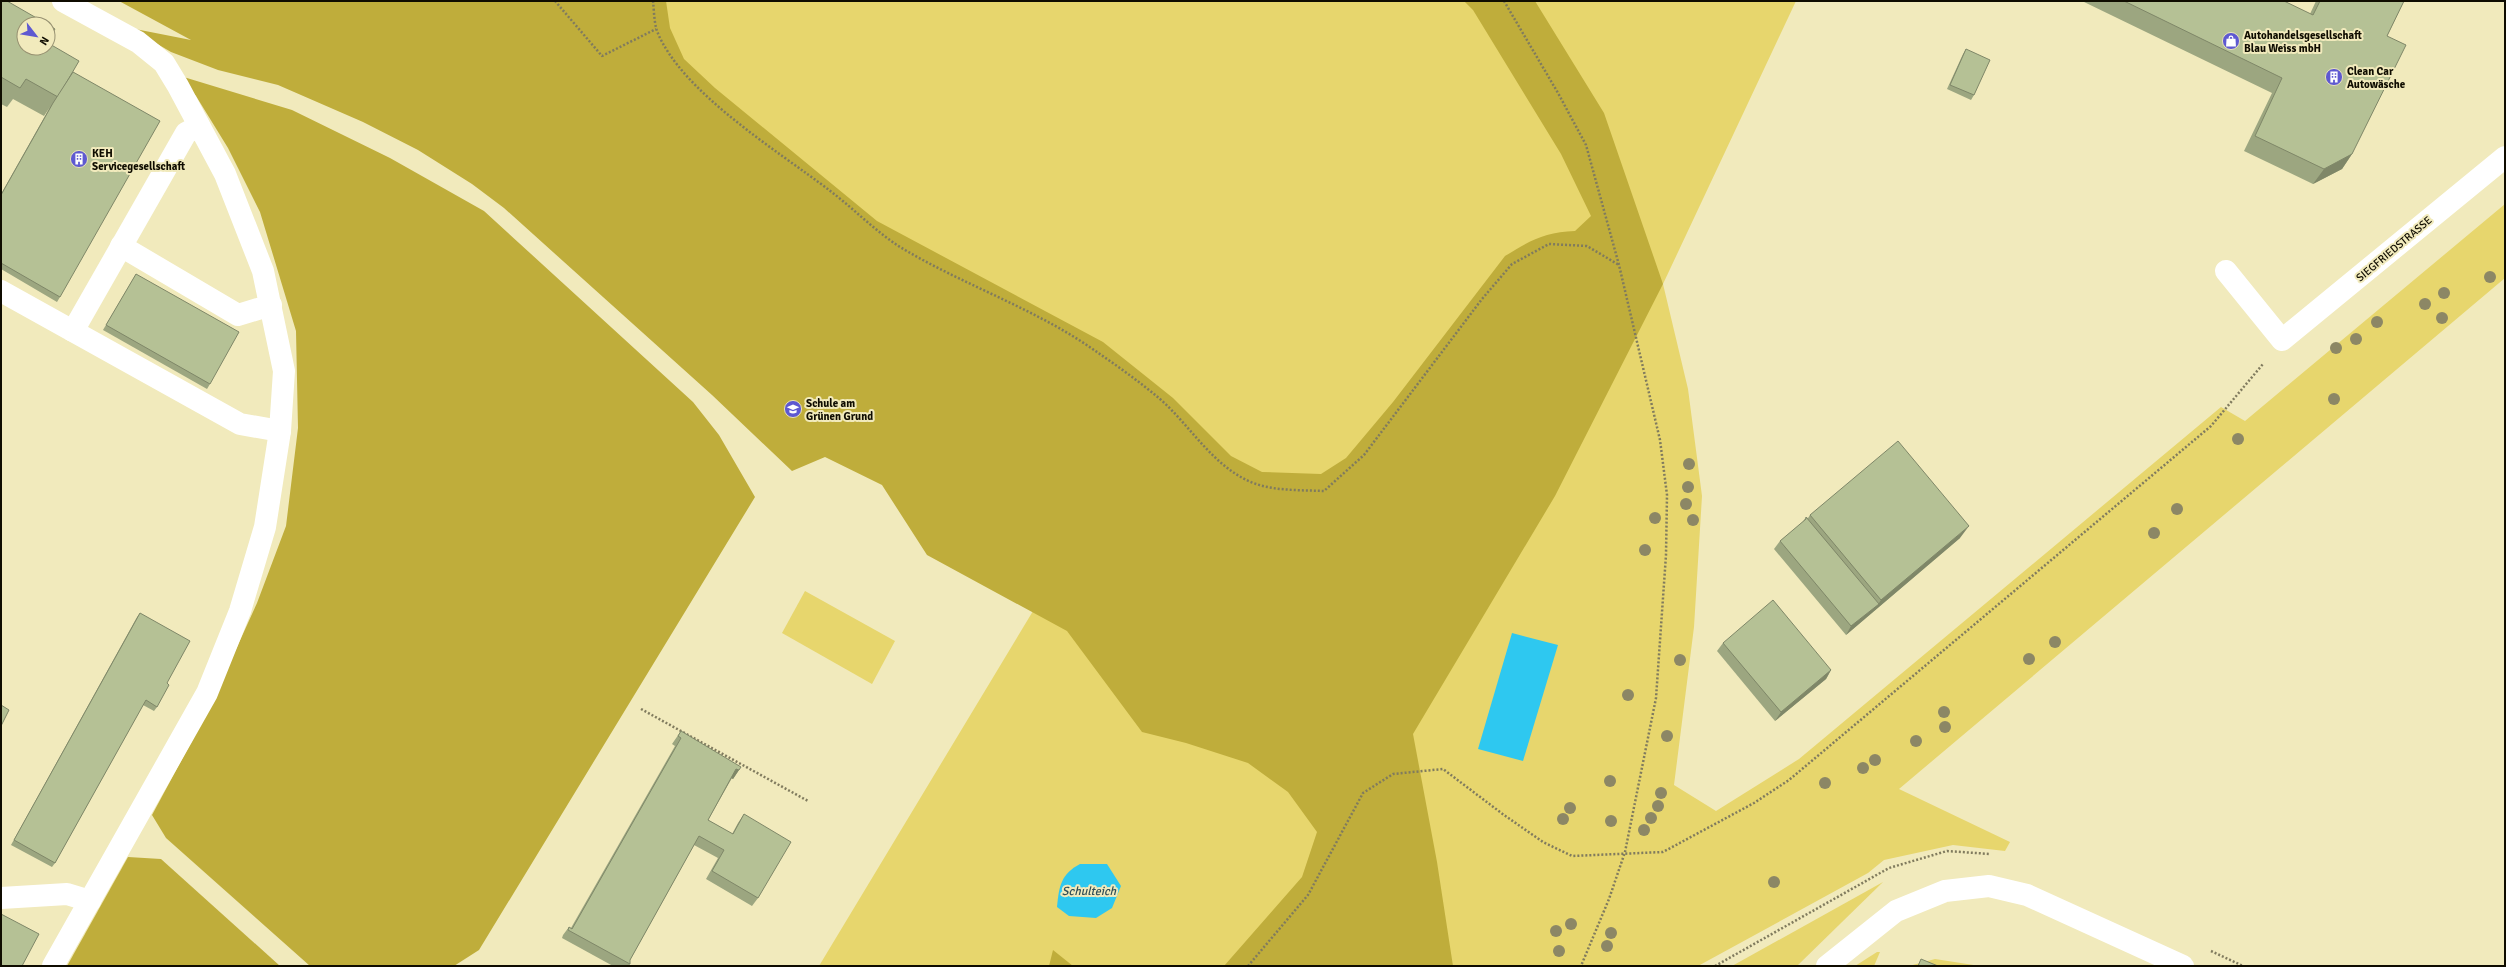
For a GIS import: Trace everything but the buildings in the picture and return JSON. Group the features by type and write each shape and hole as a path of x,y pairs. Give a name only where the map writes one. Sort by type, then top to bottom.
{"lane":[{"path":"53,966 210,685 240,611 265,527 280,431 284,371 264,271 225,174 164,63 138,42 63,1"},
{"path":"73,331 120,246 186,133 199,126"},
{"name":"SIEGFRIEDSTRASSE","path":"2282,340 2505,157"},
{"path":"120,246 238,315 271,306"},
{"path":"2226,271 2282,340"},
{"path":"1,291 240,424 280,431"},
{"path":"1827,966 1896,911 1945,891 1989,886 2027,894 2183,966"},
{"path":"1,898 67,894 90,901"}],"path":[{"path":"555,1 602,56 656,30"},
{"path":"652,1 656,30 671,57 692,82 760,141 830,191 898,246 975,288 1038,316 1094,350 1160,399 1229,472 1257,484 1286,489 1324,491 1364,455 1482,299 1512,264 1549,244 1587,246 1619,264"},
{"path":"1504,1 1558,93 1586,145 1619,264 1660,440 1667,495 1666,556 1656,698 1625,852 1609,900 1581,966"},
{"path":"1248,966 1308,895 1363,793 1393,774 1443,769 1509,819 1544,842 1572,856 1625,852 1663,852 1754,803 1789,780 2211,426 2282,340"},
{"path":"641,709 808,801"},
{"path":"1715,966 1889,868"}],"shaded area":[{"path":"119,1 666,1 670,28 684,59 715,88 877,221 1103,342 1173,398 1231,456 1262,472 1321,474 1346,458 1393,402 1505,256 1546,235 1575,231 1591,216 1561,154 1473,10 1464,1 1535,1 1604,113 1663,284 1555,496 1413,734 1437,862 1453,966 1224,966 1302,877 1317,832 1288,792 1248,763 1186,743 1142,732 1067,631 927,555 882,485 825,457 792,471 712,395 504,208 472,184 418,150 363,122 278,85 218,70 171,52 130,28 191,40"},
{"path":"393,1 1796,1 1663,284 1688,389 1702,496 1694,627 1674,785 1716,811 1799,759 2221,407 2245,421 2505,204 2505,278 1899,789 2010,842 2005,851 1953,845 1884,860 1868,873 1698,966 819,966 1103,495"},
{"path":"177,75 292,110 390,158 484,211 693,402 719,435 755,497 479,950 454,966 310,966 166,838 152,815 207,713 257,603 286,526 298,428 296,331 260,212 228,148 196,96"},
{"path":"805,591 895,641 872,684 782,633"},
{"path":"128,857 161,859 280,966 67,966"},
{"path":"1883,882 1797,966 1732,966"},
{"path":"1053,950 1073,966 1049,966"},
{"path":"1877,952 1880,952 1874,966 1855,966"},
{"path":"1935,959 1980,966 1909,966"}],"water":[{"path":"1512,633 1558,645 1523,761 1478,749"},
{"name":"Schulteich","path":"1080,864 1107,864 1121,886 1112,908 1096,918 1069,916 1057,907 1062,881 1069,872"}],"place":[{"name":"Autohandelsgesellschaft Blau Weiss mbH","path":"2231,41"},
{"name":"Clean Car Autowäsche","path":"2334,77"},
{"name":"KEH Servicegesellschaft","path":"79,159"},
{"name":"Schule am Grünen Grund","path":"793,409"}]}
